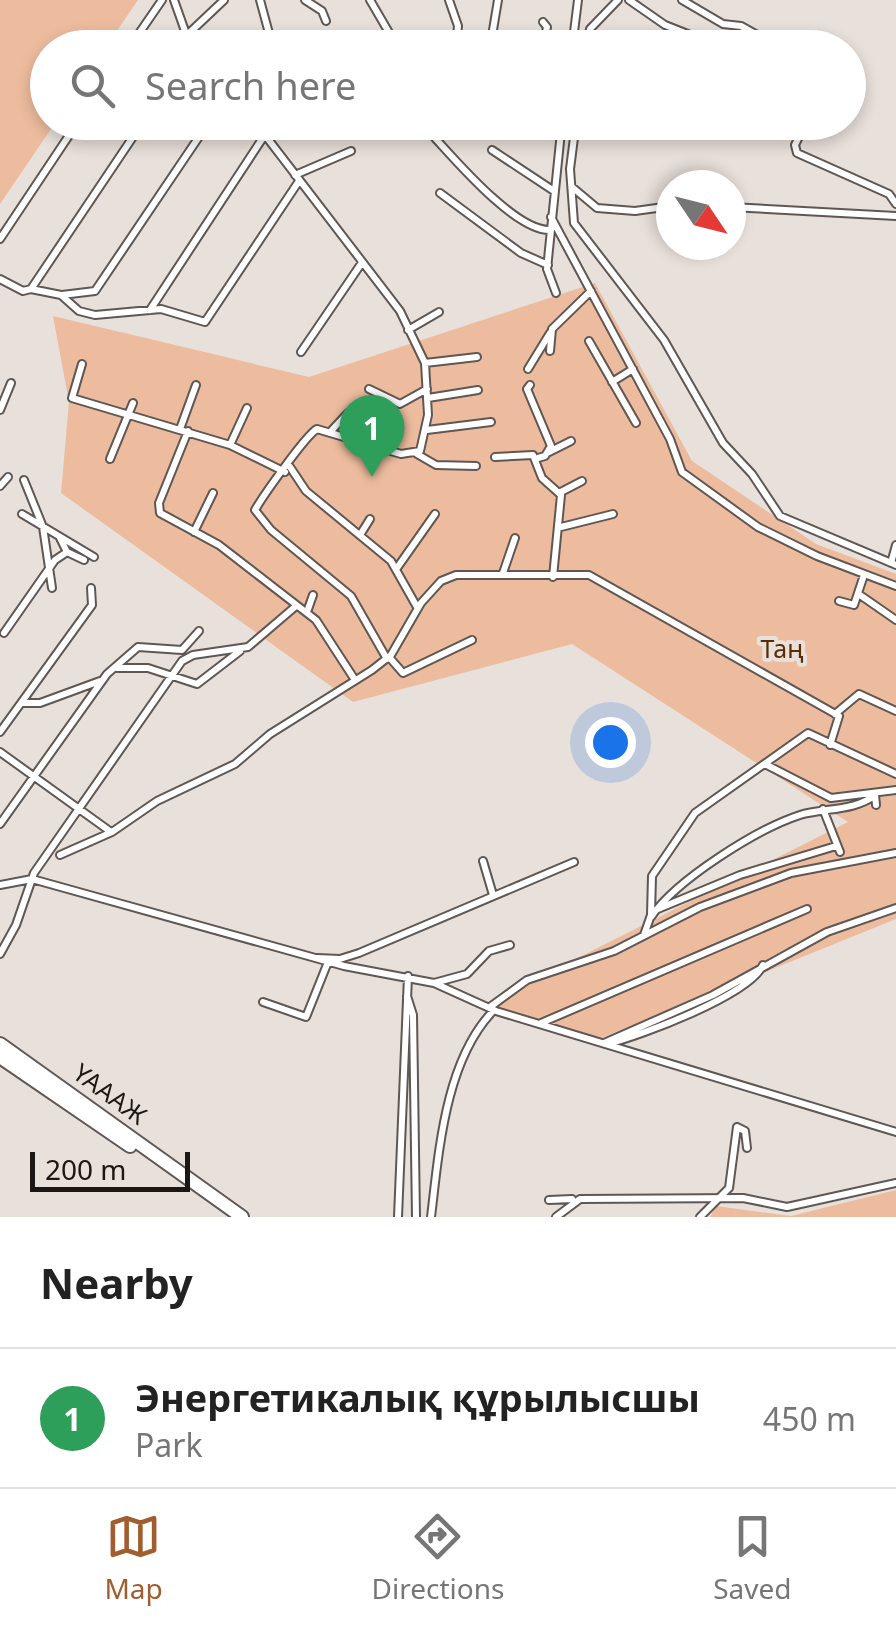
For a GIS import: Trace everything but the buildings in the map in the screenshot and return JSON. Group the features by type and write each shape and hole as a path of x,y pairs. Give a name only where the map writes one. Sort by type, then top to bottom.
{"highway":[{"name":"ҮАААЖ","path":"0,1044 242,1217"},
{"name":"ҮАААЖ","path":"0,1057 228,1217"}],"street":[{"path":"141,30 162,0"},
{"path":"174,0 183,30"},
{"path":"192,30 224,0"},
{"path":"260,0 268,30"},
{"path":"305,0 322,11 326,20"},
{"path":"370,0 388,30"},
{"path":"448,0 458,30"},
{"path":"493,30 498,0"},
{"path":"575,30 578,0"},
{"path":"590,30 618,0"},
{"path":"629,0 678,30"},
{"path":"682,0 723,24 748,30"},
{"path":"542,22 544,30"},
{"path":"0,239 66,140"},
{"path":"31,288 130,140"},
{"path":"0,280 23,291 31,288 61,295 95,291 197,140"},
{"path":"150,310 261,140"},
{"path":"271,140 361,264 396,304 425,363 426,443 416,454"},
{"path":"438,140 468,177 533,226 550,230"},
{"path":"556,294 548,280 548,265 560,140"},
{"path":"575,140 571,209 578,232 642,309 689,380 723,443 752,474 773,507 812,533 894,565 896,545"},
{"path":"797,140 797,153 889,194 896,204"},
{"path":"492,150 554,191"},
{"path":"61,295 79,311 94,315 169,310 204,322 297,178 351,151"},
{"path":"572,187 597,208 656,208"},
{"path":"440,193 532,261 548,265"},
{"path":"746,208 896,216"},
{"path":"551,216 633,369 682,472 772,536 896,586"},
{"path":"300,352 361,264"},
{"path":"528,369 551,332 591,291"},
{"path":"408,330 439,312"},
{"path":"550,352 551,332"},
{"path":"588,341 636,423"},
{"path":"425,363 477,356"},
{"path":"82,364 72,398 230,444 287,469 299,484 397,568 418,608"},
{"path":"612,382 633,369"},
{"path":"0,410 12,382"},
{"path":"196,385 158,510 219,545 307,613 356,680"},
{"path":"530,385 527,389 549,439 548,452"},
{"path":"369,389 400,404 428,394 478,390"},
{"path":"110,459 133,403"},
{"path":"230,444 247,408"},
{"path":"330,431 348,413"},
{"path":"427,430 491,422"},
{"path":"472,640 407,672 395,669 351,596 271,530 254,510 287,469 307,435 317,430 390,451 416,454 429,463 476,466"},
{"path":"538,458 571,441"},
{"path":"495,458 530,454 538,458"},
{"path":"538,458 539,473 559,493 561,527 553,577"},
{"path":"0,486 8,477"},
{"path":"24,480 44,526 52,588"},
{"path":"559,493 582,481"},
{"path":"194,532 212,494"},
{"path":"22,514 94,557"},
{"path":"397,568 435,514"},
{"path":"561,527 612,514"},
{"path":"360,535 370,519"},
{"path":"60,538 68,552 84,560"},
{"path":"503,573 515,538"},
{"path":"4,633 48,570 68,552"},
{"path":"60,855 112,832 168,795 235,764 270,734 388,658 418,608 447,578 503,573 589,576 834,714 840,724 830,745"},
{"path":"839,601 851,606 860,594 864,574"},
{"path":"0,732 92,605 90,588"},
{"path":"860,594 896,620"},
{"path":"307,613 313,595"},
{"path":"116,668 152,669 197,684 296,606"},
{"path":"0,824 102,680 138,647 182,650 199,631"},
{"path":"0,954 16,926 32,878 182,661 192,655 241,650"},
{"path":"20,704 40,703 102,680"},
{"path":"834,714 859,694 896,711"},
{"path":"643,938 652,914 652,876 691,818 806,733 896,774"},
{"path":"0,752 112,832"},
{"path":"765,764 831,798 896,790"},
{"path":"875,795 876,805"},
{"path":"652,914 733,851 792,818 858,804 875,795"},
{"path":"652,914 708,887 812,852 838,849 824,809"},
{"path":"812,852 826,867"},
{"path":"431,1217 442,1140 457,1080 476,1030 491,1009 526,980 643,938 721,900 791,873 896,853"},
{"path":"483,861 494,895"},
{"path":"317,958 345,958 574,862"},
{"path":"0,885 32,878 328,962 434,983 491,1009 896,1132"},
{"path":"708,887 721,900"},
{"path":"605,1044 706,998 838,926 896,908"},
{"path":"540,1024 806,909"},
{"path":"434,983 467,974 489,951 510,945"},
{"path":"263,1002 306,1017 328,962"},
{"path":"605,1044 716,1000 753,979 763,965"},
{"path":"398,1217 408,976"},
{"path":"407,996 413,1015 416,1217"},
{"path":"706,998 716,1000"},
{"path":"700,1217 730,1184 736,1128 745,1131 747,1148"},
{"path":"548,1200 722,1197 788,1207 896,1183"},
{"path":"556,1217 575,1200"}],"green space":[{"path":"0,0 138,0 118,30 30,30 30,140 43,140 0,204"},
{"name":"Таң","path":"595,283 692,461 816,544 896,574 896,919 594,1041 482,1006 848,822 572,644 353,702 61,493 69,402 53,316 309,377"},
{"path":"896,1190 896,1217 710,1217 716,1206 791,1216"}],"place":[{"name":"Энергетикалық құрылысшы","path":"372,477"}]}
